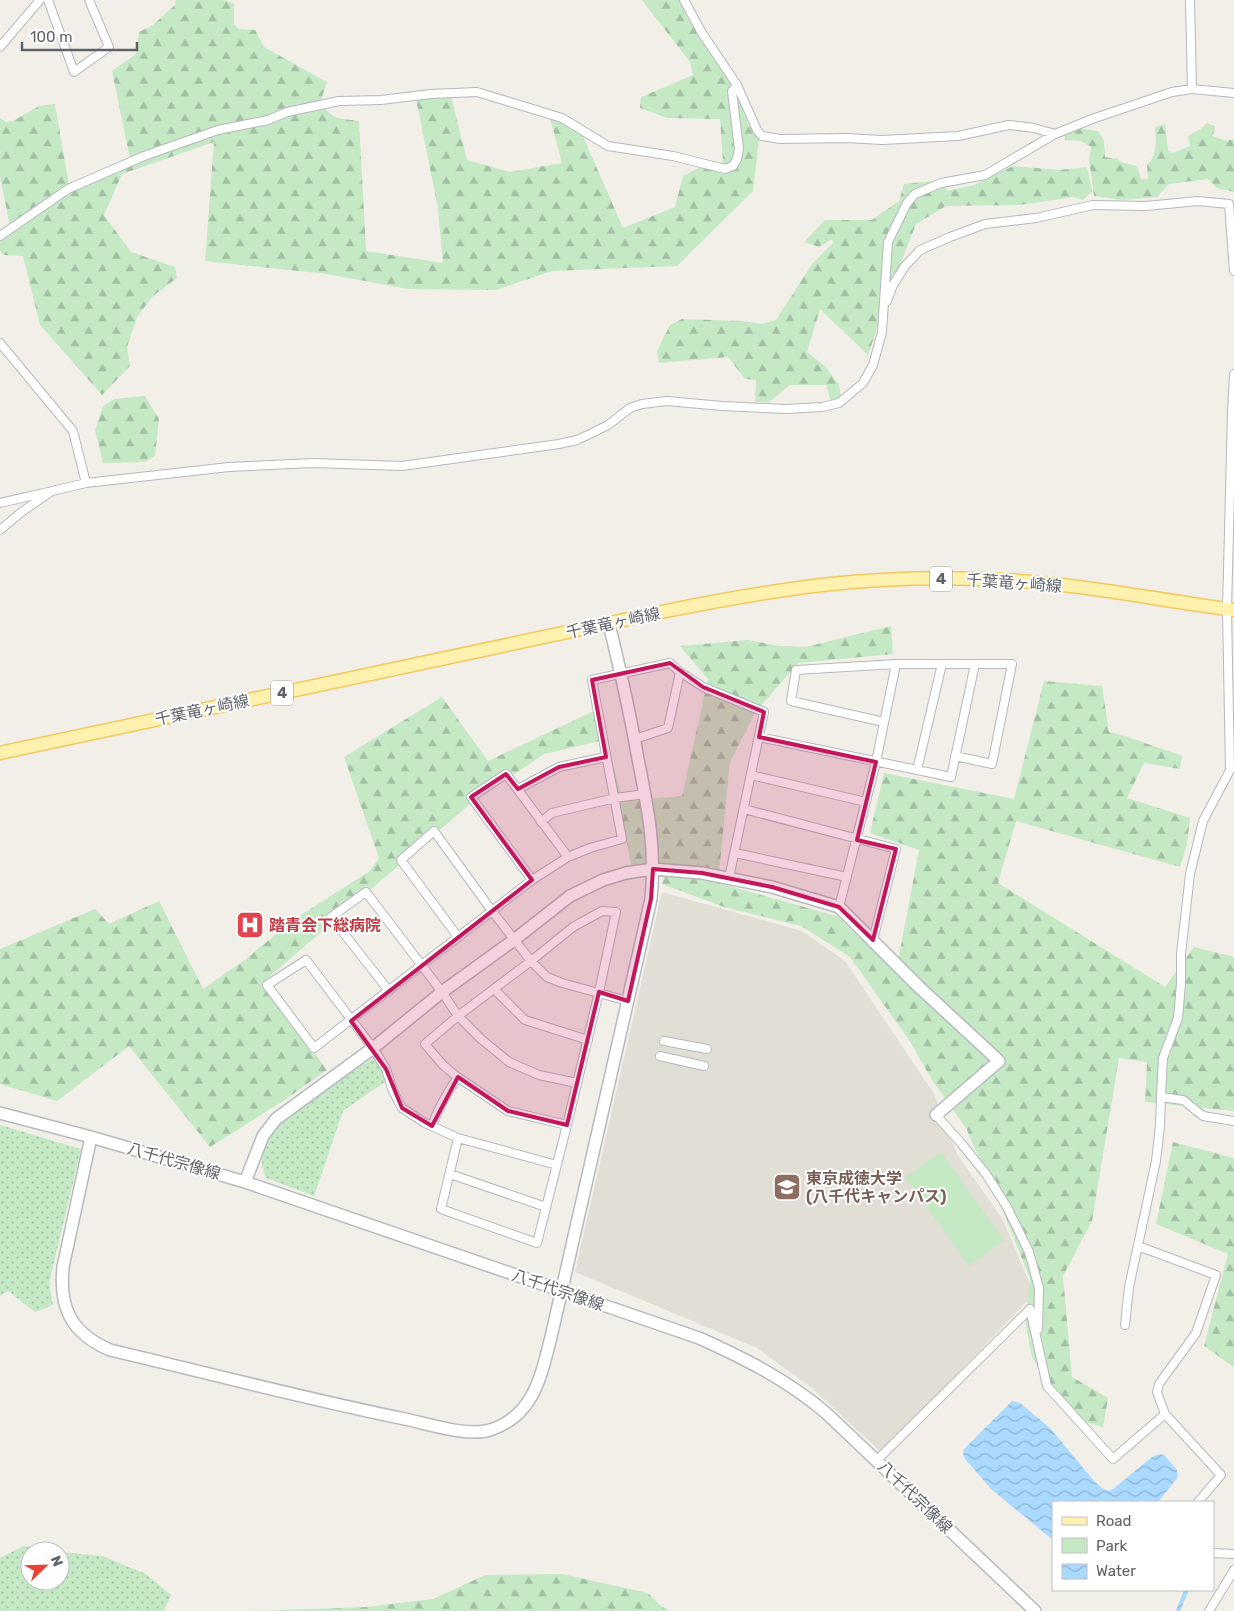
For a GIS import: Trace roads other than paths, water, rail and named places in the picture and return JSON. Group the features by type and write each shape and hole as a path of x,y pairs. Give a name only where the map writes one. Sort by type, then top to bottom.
{"main road":[{"name":"千葉竜ヶ崎線","path":"0,753 751,595 829,584 918,579 997,580 1053,584 1230,610"}],"street":[{"path":"0,47 40,0"},
{"path":"48,0 74,72 109,47 89,0"},
{"path":"684,0 702,33 737,85 757,130 762,136 769,138 904,139 958,136 1009,125 1034,128 1055,134"},
{"path":"1190,0 1192,90"},
{"path":"0,236 68,189 144,156 218,130 268,120 287,112 338,101 381,100 431,94 477,92 562,118 608,146 673,156 725,169 733,166 738,154 732,91 737,85"},
{"path":"0,503 27,495 86,483 237,466 313,463 402,466 559,444 577,440 594,432 630,408 642,404 666,401 786,409 822,407 839,403 863,383 873,365 882,332 888,242 907,202 915,194 941,183 985,175 1055,134 1137,103 1172,92 1192,90 1234,93"},
{"path":"884,310 893,285 905,266 920,250 985,224 1036,218 1093,205 1146,206 1198,200 1229,204 1234,271"},
{"path":"0,342 73,431 86,483"},
{"path":"1125,1325 1129,1287 1156,1162 1160,1126 1163,1058 1178,1018 1190,874 1203,820 1230,770 1230,610 1234,374"},
{"path":"0,530 52,491"},
{"path":"91,1137 62,1267 62,1294 76,1326 94,1343 110,1350 378,1414 474,1433 491,1430 510,1420 522,1410 540,1381 651,899 653,869 651,825 621,674 609,624"},
{"path":"557,1165 458,1138 432,1126 402,1108 393,1091 386,1068 373,1048 351,1021 306,960 268,985 314,1048 351,1021 532,880 568,857 590,848 622,839 592,680 670,663 703,687 764,712 729,878"},
{"path":"839,907 876,762 896,664"},
{"path":"884,722 791,701 796,670 896,664 1012,664 992,764 955,756"},
{"path":"917,770 942,664"},
{"path":"759,737 951,777 975,664"},
{"path":"634,739 668,728 680,672"},
{"path":"518,789 559,767 606,757"},
{"path":"532,880 471,797 506,774 568,857"},
{"path":"751,774 866,802"},
{"path":"541,822 552,813 614,798 645,794"},
{"path":"744,810 896,849 873,940"},
{"path":"458,937 401,860 434,831 514,940 547,977 628,1001"},
{"path":"735,853 847,878"},
{"path":"245,1182 263,1136 276,1119 373,1048 442,992 514,940 570,896 602,880 626,873 653,869 702,873 729,878 772,887 839,907 918,986 999,1061 936,1116 986,1174 1007,1207 1029,1252 1039,1288 1037,1340"},
{"path":"389,991 331,917 366,892 458,1016 481,1040 509,1062 539,1075 577,1083"},
{"path":"458,1138 441,1209 536,1244 557,1165 588,1040 616,912 602,911 580,923 458,1016 426,1044 443,1065 508,1111 567,1124"},
{"path":"494,989 525,1020 588,1040"},
{"path":"664,1041 707,1049"},
{"path":"660,1056 704,1066"},
{"path":"432,1126 442,1101 458,1077"},
{"path":"1161,1096 1183,1100 1203,1116 1234,1121"},
{"name":"八千代宗像線","path":"0,1113 91,1137 245,1182 699,1338 750,1362 807,1397 877,1460 1035,1611"},
{"path":"450,1174 546,1207"},
{"path":"1138,1246 1216,1275 1196,1333 1159,1384 1158,1392 1165,1414 1221,1475 1199,1501"},
{"path":"877,1460 1030,1309 1047,1386 1113,1459 1165,1414"},
{"path":"1214,1553 1234,1554"},
{"path":"1209,1611 1234,1570"}],"water":[{"path":"1012,1401 1020,1403 1050,1428 1094,1481 1103,1489 1109,1491 1113,1489 1152,1457 1160,1454 1164,1455 1177,1470 1178,1477 1159,1501 1052,1501 1052,1539 991,1489 965,1459 964,1449"},
{"path":"1184,1591 1189,1591 1180,1611 1176,1611"}],"place":[{"name":"踏青会下総病院","path":"250,925"},
{"name":"東京成徳大学 (八千代キャンパス)","path":"787,1187"}]}
